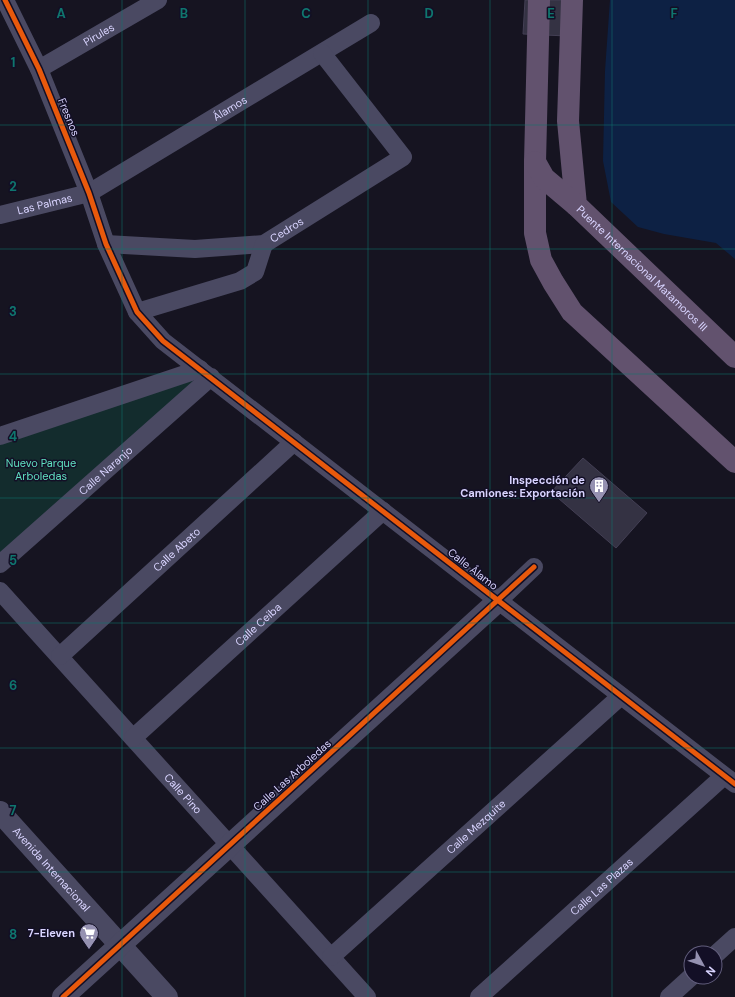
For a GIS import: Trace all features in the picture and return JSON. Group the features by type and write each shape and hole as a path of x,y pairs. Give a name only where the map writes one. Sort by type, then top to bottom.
{"highway":[{"path":"539,0 535,162 535,233 541,260 572,312 735,462"},
{"name":"Puente Internacional Matamoros III","path":"572,0 568,121 576,205 735,357"},
{"path":"535,162 544,178 576,205"}],"street":[{"name":"Fresnos","path":"5,0 39,69 89,193 106,244 137,312"},
{"name":"Pirules","path":"39,69 158,0"},
{"name":"Álamos","path":"89,193 371,23"},
{"name":"Cedros","path":"106,244 195,249 264,244 403,157 322,53"},
{"name":"Las Palmas","path":"0,215 89,193"},
{"path":"137,312 240,280 255,272 264,244"},
{"name":"Calle Álamo","path":"137,312 163,341 730,780"},
{"path":"0,436 205,373"},
{"name":"Calle Naranjo","path":"0,564 205,373"},
{"name":"Calle Abeto","path":"60,656 294,442"},
{"name":"Calle Ceiba","path":"133,738 383,512"},
{"name":"Calle Las Arboledas","path":"63,997 534,567"},
{"name":"Calle Pino","path":"0,591 367,997"},
{"name":"Calle Mezquite","path":"331,957 621,696"},
{"name":"Calle Las Plazas","path":"479,997 730,780"},
{"name":"Avenida Internacional","path":"0,812 168,997"},
{"path":"723,948 735,937"},
{"path":"669,997 683,984"}],"green space":[{"name":"Nuevo Parque Arboledas","path":"188,377 197,384 0,560 0,436"}],"water":[{"path":"610,0 735,0 735,259 716,243 664,234 638,227 611,202 603,161 605,71"}],"building":[{"path":"525,0 569,0 567,36 523,34"},
{"name":"Inspección de Camiones: Exportación","path":"583,458 647,513 616,548 551,492"}],"cycle path":[{"path":"5,0 39,69 89,193 106,244 137,312 163,341 735,784"},
{"path":"63,997 534,567"}],"place":[{"name":"Inspección de Camiones: Exportación","path":"599,503"},
{"name":"7-Eleven","path":"89,950"}]}
